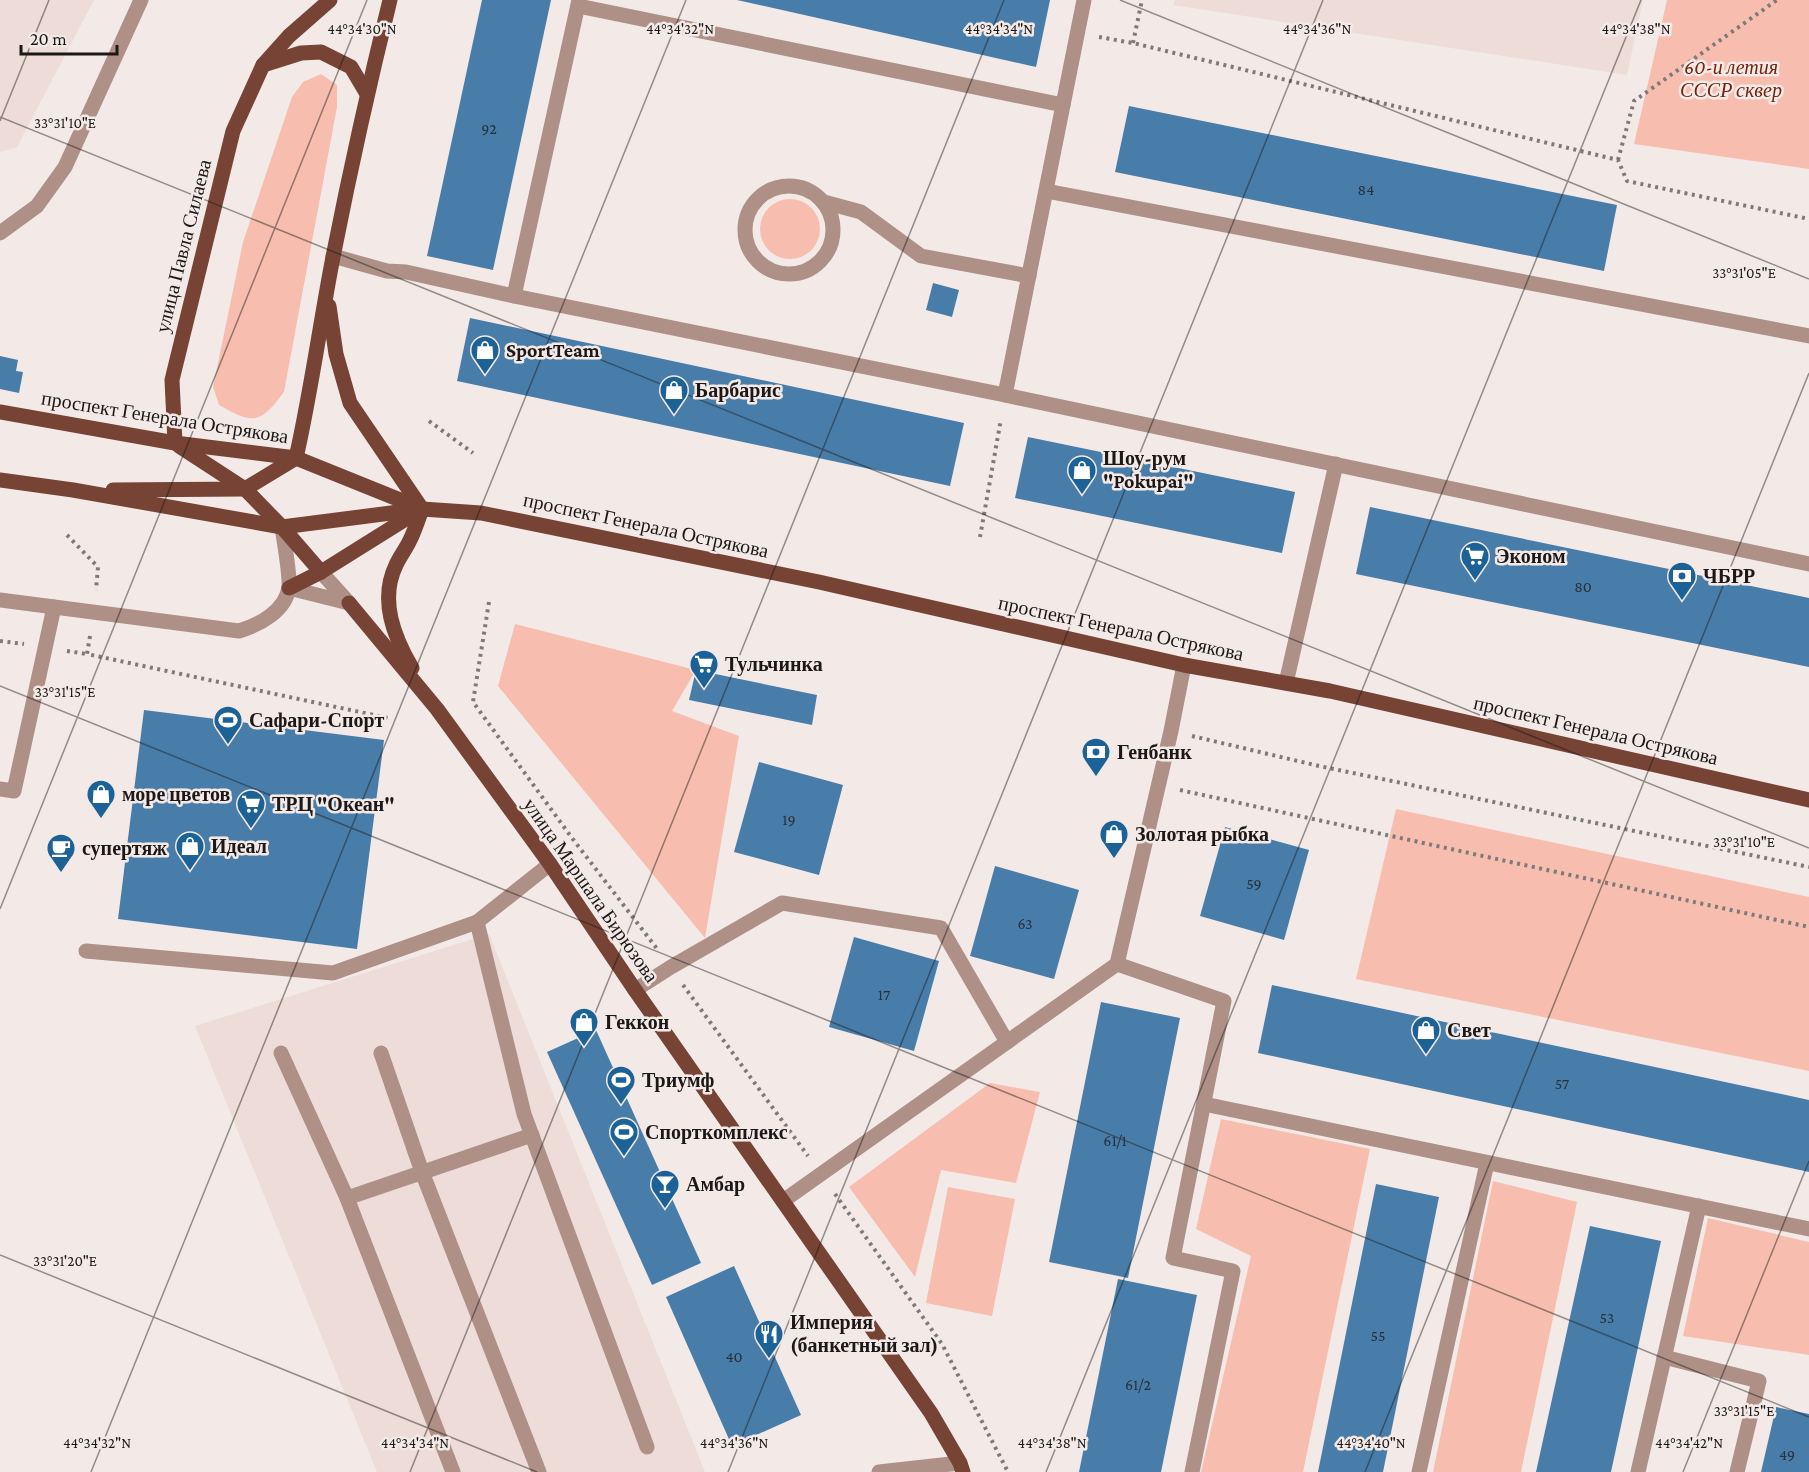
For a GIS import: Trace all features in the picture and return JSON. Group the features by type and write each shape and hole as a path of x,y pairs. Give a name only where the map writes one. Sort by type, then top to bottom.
{"main road":[{"name":"улица Павла Силаева","path":"175,443 172,380 233,131 263,64 289,36 330,0"},
{"path":"73,490 245,489 296,458 310,398 333,256 367,94 390,0"},
{"path":"263,64 301,53 321,51 351,67 367,94"},
{"path":"327,288 336,354 350,403 422,509"},
{"name":"проспект Генерала Острякова","path":"0,412 175,443 296,458 422,509"},
{"name":"улица Маршала Бирюзова","path":"175,443 245,489 321,572"},
{"name":"проспект Генерала Острякова","path":"0,480 73,490 282,527 422,509 481,513 819,582 1184,665 1286,683 1809,800"},
{"path":"289,588 321,572 422,509"},
{"path":"422,509 410,541 395,566 388,594 391,623 402,650 437,709"},
{"name":"улица Маршала Бирюзова","path":"349,603 437,709 550,864 635,990 931,1413 961,1467"}],"street":[{"path":"0,233 37,206 65,167 141,0"},
{"path":"1005,394 1084,0"},
{"path":"514,296 579,3 1063,105"},
{"path":"824,202 831,214 834,229 832,243 825,256 814,266 801,273 786,274 772,271 759,262 750,251 746,237 746,222 750,208 759,197 771,189 785,185 800,186 813,192 824,202 861,212 921,256 1029,276"},
{"path":"1046,191 1809,336"},
{"path":"333,256 387,271 406,272 514,296 1005,394 1809,564"},
{"path":"1286,683 1336,464"},
{"path":"0,600 239,631 255,626 270,617 281,604 289,588 282,527"},
{"name":"улица Маршала Бирюзова","path":"321,572 349,603"},
{"path":"289,588 349,603"},
{"path":"0,789 14,791 54,607"},
{"path":"783,1201 1117,964 1159,785 1184,665"},
{"path":"86,951 333,974 477,922 550,864"},
{"path":"635,990 782,903 941,928 1007,1042"},
{"path":"477,922 524,1114 647,1447"},
{"path":"1117,964 1224,1001 1173,1258 1233,1271 1192,1472"},
{"path":"281,1053 347,1198 453,1472"},
{"path":"381,1053 422,1172 539,1472"},
{"path":"1204,1104 1809,1229"},
{"path":"347,1198 532,1135"},
{"path":"1419,1472 1487,1162"},
{"path":"1638,1472 1700,1206"},
{"path":"1664,1357 1759,1381 1737,1472"},
{"path":"879,1472 961,1467"}],"path":[{"path":"1132,43 1142,0"},
{"path":"1777,0 1634,101 1618,160 1628,181 1809,219"},
{"path":"1077,33 1132,43 1618,160"},
{"path":"980,537 1005,394"},
{"path":"429,421 473,453"},
{"path":"67,535 98,567 87,654 388,718"},
{"path":"489,602 473,702 572,838 671,967 942,1344 1008,1472"},
{"path":"1171,731 1319,766 1809,867"},
{"path":"1159,785 1809,927"}],"shaded area":[{"path":"0,0 94,0 17,147 0,152"},
{"path":"1175,0 1643,0 1627,75 1173,5"},
{"path":"489,934 705,1472 377,1472 195,1026"}],"green space":[{"name":"60-и летия СССР сквер","path":"1667,0 1809,0 1809,169 1634,144"},
{"path":"321,74 337,85 337,107 284,392 269,410 256,418 249,418 219,405 213,387 243,242 292,97 303,82"},
{"path":"790,199 807,204 815,212 820,229 815,246 807,254 790,259 773,254 765,246 760,229 765,212 773,204"},
{"path":"515,624 696,670 672,711 739,736 705,938 498,686"},
{"path":"1396,809 1809,897 1809,1071 1356,979"},
{"path":"990,1083 1040,1092 1016,1183 941,1170 915,1277 849,1187"},
{"path":"1221,1119 1370,1149 1303,1472 1201,1472 1251,1256 1196,1229"},
{"path":"1493,1181 1577,1202 1521,1472 1433,1472"},
{"path":"948,1187 1015,1199 992,1316 926,1303"},
{"path":"1708,1218 1809,1242 1809,1355 1683,1336"}],"building":[{"path":"482,0 551,0 493,270 427,256"},
{"path":"737,0 1050,0 1036,67"},
{"path":"1129,106 1617,205 1604,271 1115,172"},
{"path":"933,283 959,290 952,317 926,310"},
{"path":"470,318 964,423 950,486 457,381"},
{"path":"0,356 18,360 16,371 23,372 19,393 0,389"},
{"path":"1028,437 1295,492 1282,553 1015,498"},
{"path":"1370,507 1809,598 1809,667 1356,574"},
{"path":"696,670 817,695 812,725 689,700"},
{"name":"ТРЦ \"Океан\"","path":"144,710 384,740 357,949 118,919"},
{"path":"759,762 843,785 819,875 734,852"},
{"path":"1225,827 1309,850 1284,940 1200,916"},
{"path":"995,866 1079,890 1054,979 970,956"},
{"path":"854,937 939,961 914,1051 829,1027"},
{"path":"1272,985 1809,1100 1809,1172 1258,1053"},
{"path":"1101,1002 1180,1018 1128,1278 1049,1262"},
{"name":"Спорткомплекс","path":"596,1030 701,1263 652,1285 547,1052"},
{"path":"1376,1184 1439,1197 1383,1472 1318,1472"},
{"path":"1590,1226 1661,1241 1611,1472 1536,1472"},
{"path":"734,1266 801,1415 732,1446 666,1297"},
{"path":"1118,1279 1197,1295 1161,1472 1079,1472"},
{"path":"1776,1407 1809,1414 1809,1472 1761,1472"}],"place":[{"name":"SportTeam","path":"485,376"},
{"name":"Барбарис","path":"674,416"},
{"name":"Шоу-рум \"Pokupai\"","path":"1082,496"},
{"name":"Эконом","path":"1475,582"},
{"name":"ЧБРР","path":"1682,602"},
{"name":"Тульчинка","path":"704,690"},
{"name":"Сафари-Спорт","path":"228,746"},
{"name":"Генбанк","path":"1096,778"},
{"name":"море цветов","path":"101,820"},
{"name":"ТРЦ \"Океан\"","path":"251,830"},
{"name":"Золотая рыбка","path":"1114,860"},
{"name":"Идеал","path":"190,872"},
{"name":"супертяж","path":"61,874"},
{"name":"Геккон","path":"584,1048"},
{"name":"Свет","path":"1426,1056"},
{"name":"Триумф","path":"621,1106"},
{"name":"Спорткомплекс","path":"624,1158"},
{"name":"Амбар","path":"665,1210"},
{"name":"Империя (банкетный зал)","path":"769,1360"}]}
